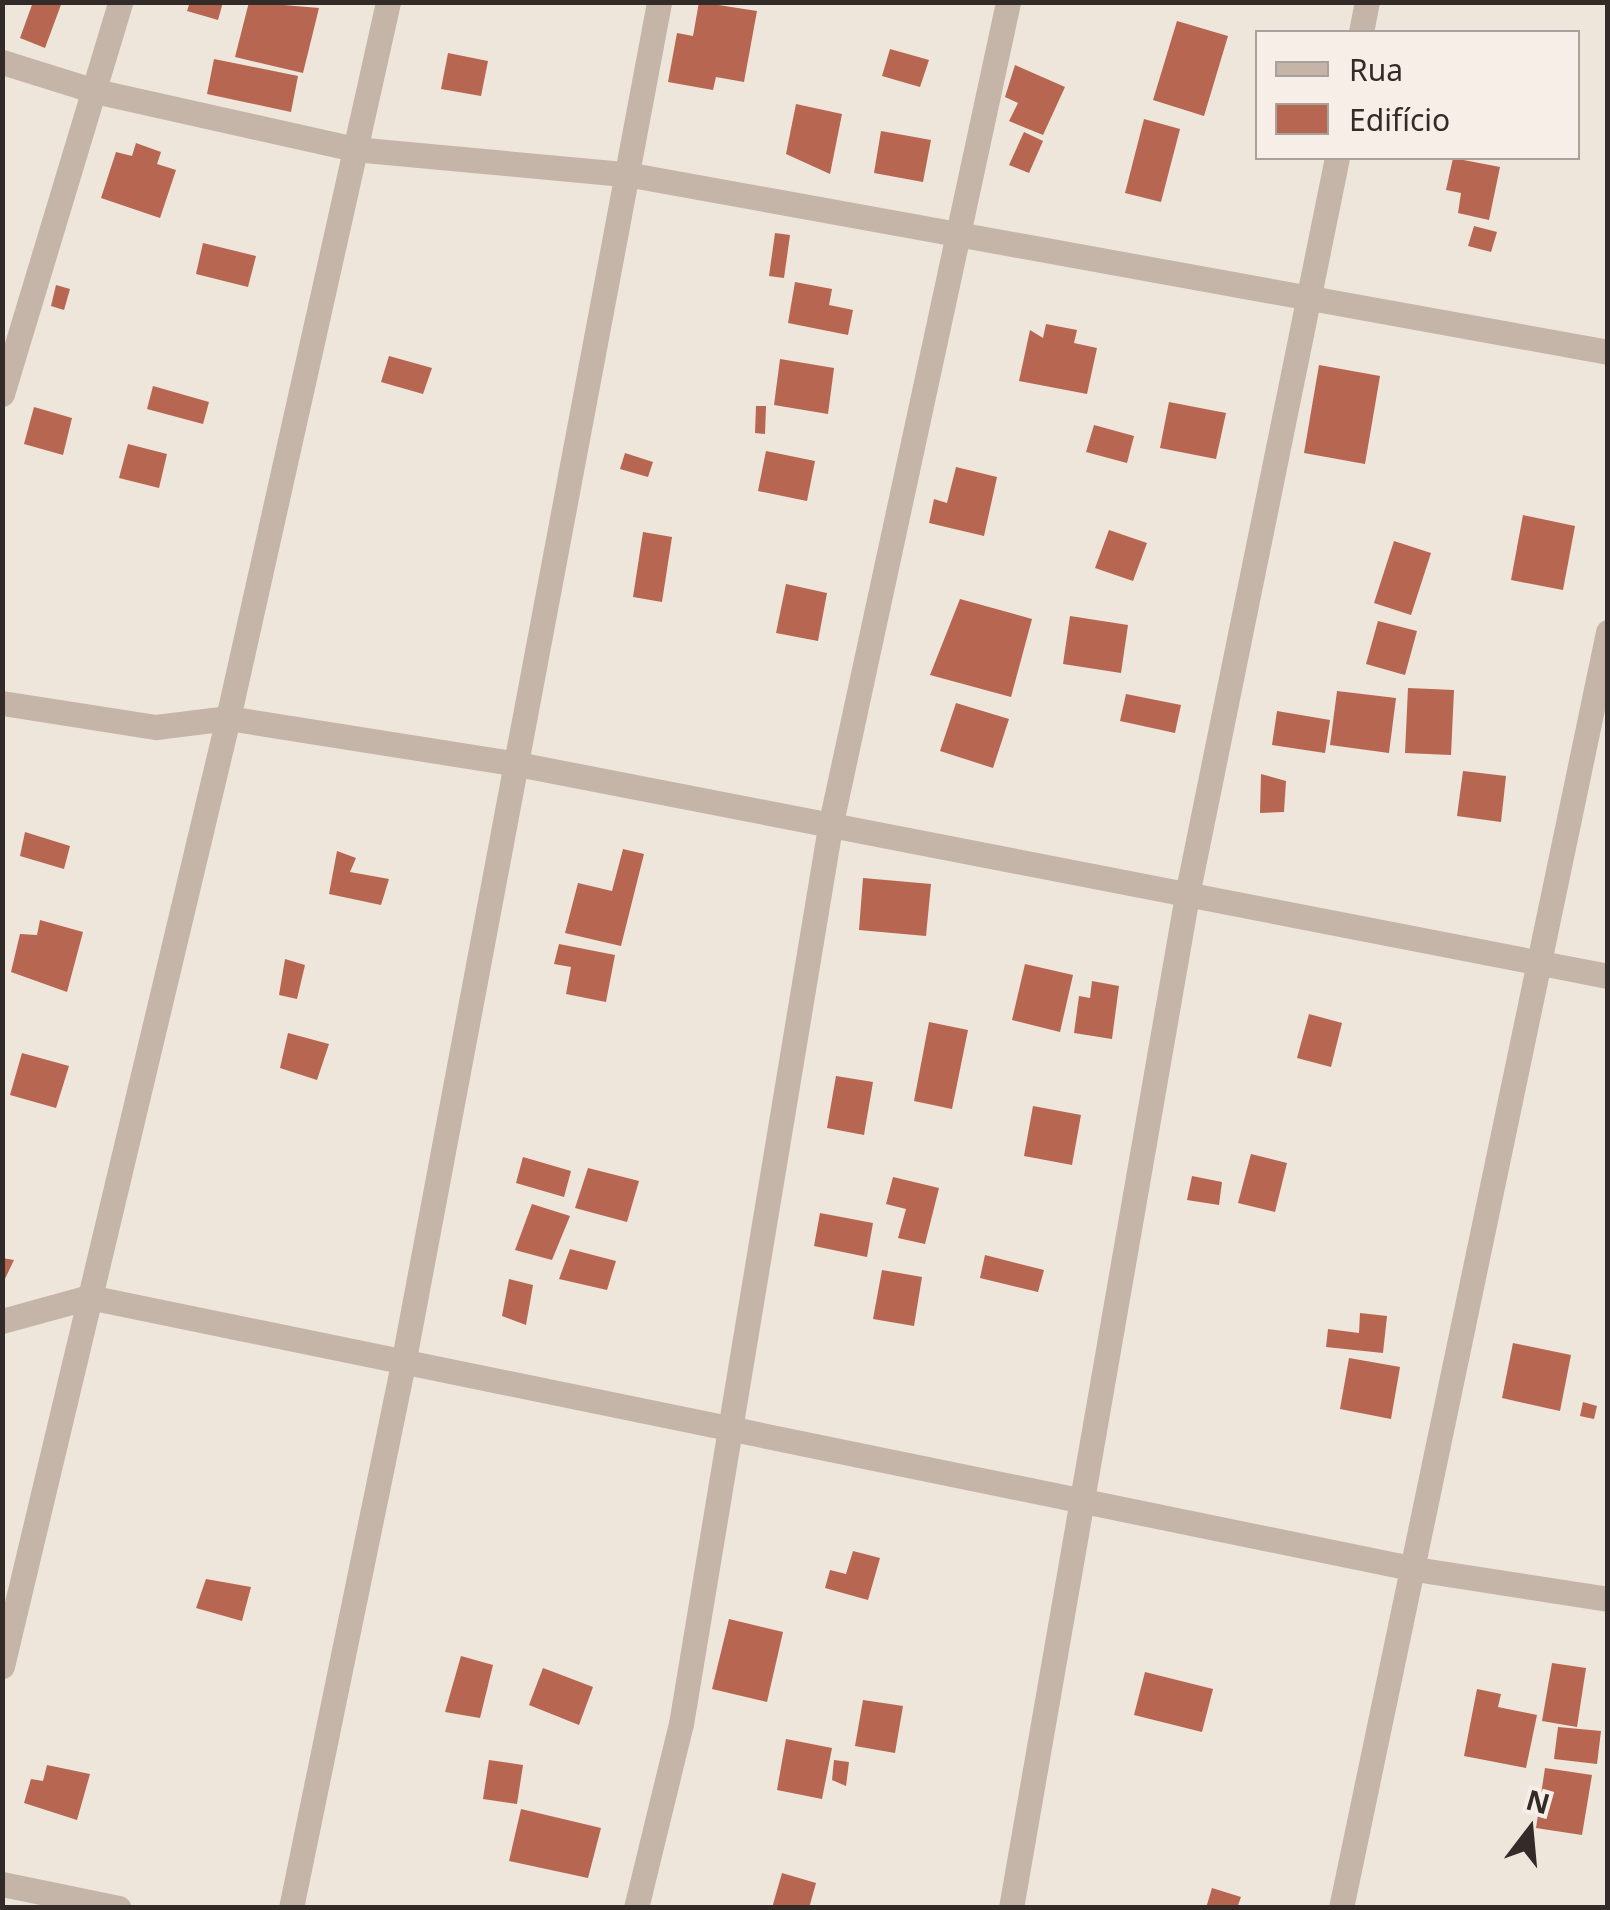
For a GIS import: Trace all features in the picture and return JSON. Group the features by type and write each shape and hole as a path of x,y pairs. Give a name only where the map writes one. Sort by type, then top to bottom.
{"street":[{"path":"2,394 120,2"},
{"path":"2,1666 228,718 388,2"},
{"path":"291,1908 403,1364 512,764 658,2"},
{"path":"636,1908 681,1724 830,826 1008,2"},
{"path":"1361,30 1367,2"},
{"path":"2,62 94,91 354,150 626,174 1608,352"},
{"path":"1011,1908 1187,895 1337,160"},
{"path":"1341,1908 1415,1569 1534,962 1608,632"},
{"path":"2,703 156,727 228,718 512,764 1608,976"},
{"path":"2,1321 89,1297 403,1364 1083,1496 1415,1569 1608,1599"},
{"path":"2,1884 119,1908"}],"building":[{"path":"33,2 62,2 45,48 20,38"},
{"path":"190,2 223,2 218,20 187,11"},
{"path":"249,2 319,8 303,73 235,57"},
{"path":"699,2 757,11 744,82 716,77 713,90 668,82 677,33 693,36"},
{"path":"1177,21 1228,36 1204,116 1153,100"},
{"path":"890,49 929,60 920,87 882,76"},
{"path":"448,53 488,61 481,96 441,89"},
{"path":"214,59 298,76 291,112 207,94"},
{"path":"1015,65 1065,87 1043,135 1009,121 1018,103 1005,97"},
{"path":"796,104 842,114 830,174 786,154"},
{"path":"1144,119 1180,129 1161,202 1125,193"},
{"path":"881,131 931,140 923,182 874,173"},
{"path":"1024,132 1043,141 1029,173 1009,165"},
{"path":"136,143 161,152 157,164 176,170 160,218 101,198 116,152 132,156"},
{"path":"1453,160 1500,167 1489,220 1458,213 1461,193 1446,190"},
{"path":"1474,226 1497,232 1491,252 1468,246"},
{"path":"775,233 790,235 784,278 769,276"},
{"path":"203,243 256,256 248,287 196,274"},
{"path":"795,282 832,289 829,305 853,310 848,335 788,323"},
{"path":"56,285 70,289 64,310 51,306"},
{"path":"1046,324 1077,330 1074,343 1097,348 1087,394 1019,381 1030,330 1043,338"},
{"path":"389,356 432,368 423,394 381,382"},
{"path":"780,359 834,368 828,414 774,405"},
{"path":"1319,365 1380,376 1365,464 1304,453"},
{"path":"153,386 209,402 203,424 147,409"},
{"path":"1169,402 1226,413 1216,459 1160,448"},
{"path":"756,406 766,406 765,434 755,433"},
{"path":"34,407 72,418 63,455 24,444"},
{"path":"1094,425 1134,436 1127,463 1086,452"},
{"path":"128,444 167,454 159,488 119,478"},
{"path":"766,451 815,461 807,501 758,491"},
{"path":"625,453 653,462 648,477 620,469"},
{"path":"956,467 997,477 984,536 929,523 934,499 947,503"},
{"path":"1523,515 1575,526 1563,590 1511,580"},
{"path":"1109,530 1147,543 1133,581 1095,568"},
{"path":"643,532 672,537 662,602 633,597"},
{"path":"1394,541 1431,553 1411,615 1374,603"},
{"path":"786,584 827,593 818,641 776,633"},
{"path":"960,599 1032,619 1011,697 930,675"},
{"path":"1070,616 1128,625 1121,673 1063,664"},
{"path":"1378,621 1417,631 1405,675 1366,664"},
{"path":"1408,688 1454,690 1451,755 1405,753"},
{"path":"1337,691 1396,698 1389,753 1330,745"},
{"path":"1126,694 1181,705 1175,733 1120,721"},
{"path":"956,703 1009,719 993,768 940,751"},
{"path":"1277,711 1330,720 1325,753 1272,745"},
{"path":"1463,771 1506,776 1501,822 1457,816"},
{"path":"1261,774 1286,781 1284,812 1260,813"},
{"path":"25,832 70,846 64,869 20,856"},
{"path":"623,849 644,854 621,946 565,933 578,883 612,891"},
{"path":"337,851 356,858 350,872 389,879 381,905 329,894"},
{"path":"863,878 931,884 926,936 859,930"},
{"path":"40,920 83,932 67,992 11,972 20,934 37,935"},
{"path":"559,944 615,955 606,1002 566,994 571,967 554,964"},
{"path":"285,959 305,965 297,999 279,995"},
{"path":"1025,964 1073,975 1060,1032 1012,1020"},
{"path":"1092,981 1119,986 1112,1039 1074,1033 1079,996 1090,998"},
{"path":"1309,1014 1342,1023 1331,1067 1297,1058"},
{"path":"929,1022 968,1030 952,1109 914,1101"},
{"path":"288,1033 329,1044 317,1080 280,1068"},
{"path":"22,1053 69,1066 56,1108 10,1095"},
{"path":"836,1076 873,1082 864,1135 827,1128"},
{"path":"1033,1106 1081,1115 1072,1165 1024,1156"},
{"path":"1251,1154 1287,1163 1275,1212 1238,1203"},
{"path":"523,1157 571,1171 564,1197 516,1183"},
{"path":"588,1168 639,1181 627,1222 575,1208"},
{"path":"1192,1176 1222,1182 1219,1205 1187,1200"},
{"path":"893,1177 939,1188 925,1244 898,1238 906,1209 886,1204"},
{"path":"532,1204 570,1216 552,1260 515,1250"},
{"path":"820,1213 873,1223 867,1257 814,1246"},
{"path":"570,1249 616,1261 607,1290 559,1279"},
{"path":"985,1255 1044,1270 1038,1292 980,1278"},
{"path":"2,1258 14,1260 2,1285"},
{"path":"882,1270 922,1277 914,1326 873,1319"},
{"path":"509,1279 533,1285 526,1325 502,1316"},
{"path":"1360,1313 1387,1316 1383,1353 1326,1347 1328,1329 1359,1333"},
{"path":"1513,1343 1571,1355 1560,1411 1502,1398"},
{"path":"1349,1358 1400,1367 1391,1419 1340,1409"},
{"path":"1583,1402 1597,1406 1594,1419 1580,1416"},
{"path":"853,1551 880,1558 868,1600 825,1588 830,1570 846,1574"},
{"path":"206,1579 251,1587 242,1621 196,1608"},
{"path":"729,1619 783,1632 767,1702 712,1689"},
{"path":"461,1656 493,1665 480,1718 445,1712"},
{"path":"1552,1663 1586,1668 1577,1727 1542,1721"},
{"path":"543,1668 593,1687 579,1725 529,1705"},
{"path":"1145,1672 1213,1689 1202,1732 1134,1715"},
{"path":"1477,1689 1501,1694 1498,1707 1537,1715 1526,1768 1464,1756"},
{"path":"863,1700 903,1706 895,1753 855,1746"},
{"path":"1558,1727 1601,1731 1597,1764 1554,1759"},
{"path":"786,1739 832,1748 822,1799 777,1790"},
{"path":"489,1760 523,1765 517,1804 483,1799"},
{"path":"834,1760 849,1762 846,1786 832,1780"},
{"path":"47,1765 90,1774 77,1820 24,1803 31,1779 43,1781"},
{"path":"1545,1768 1592,1775 1582,1835 1536,1828"},
{"path":"521,1809 601,1828 588,1878 509,1861"},
{"path":"782,1873 816,1883 809,1908 772,1908"},
{"path":"1212,1888 1241,1897 1237,1908 1206,1908"}]}
